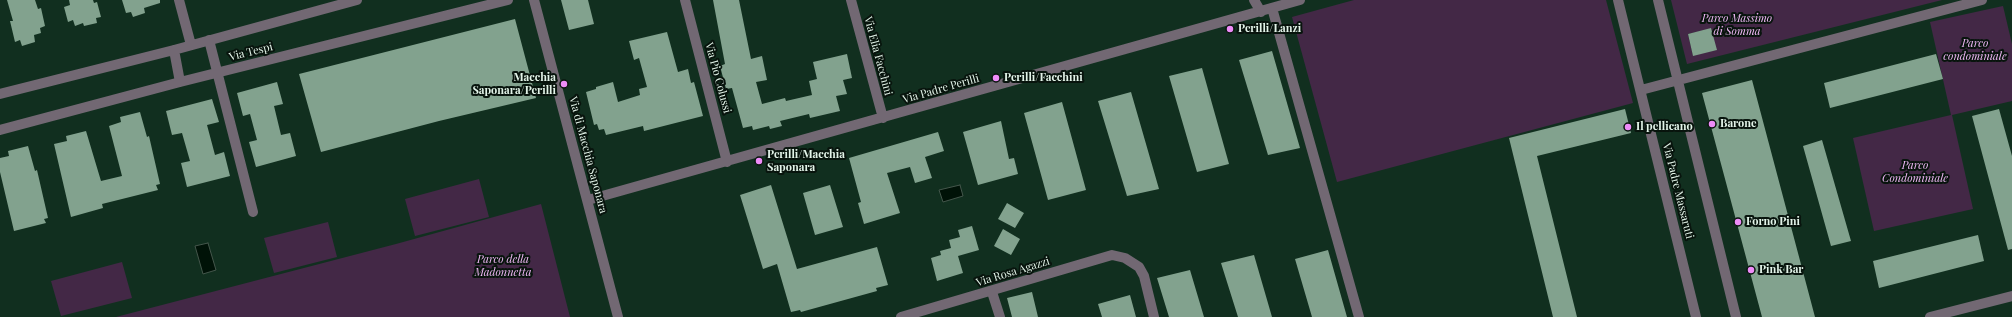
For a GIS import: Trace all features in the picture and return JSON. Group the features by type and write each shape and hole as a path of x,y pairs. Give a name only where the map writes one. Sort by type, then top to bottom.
{"street":[{"path":"179,0 191,45"},
{"name":"Via Tespi","path":"0,94 174,50 356,0"},
{"name":"Via Tespi","path":"0,130 180,82 490,3 508,0"},
{"name":"Via di Macchia Saponara","path":"534,0 618,317"},
{"name":"Via Pio Colussi","path":"685,0 727,162"},
{"name":"Via Elia Facchini","path":"851,0 882,118"},
{"path":"1254,0 1261,12"},
{"name":"Via Padre Perilli","path":"588,200 1300,0"},
{"name":"Via Padre Massaruti","path":"1618,0 1696,317"},
{"path":"1658,0 1736,317"},
{"path":"1641,90 1982,0"},
{"path":"1272,8 1359,317"},
{"path":"209,40 253,212"},
{"path":"174,50 180,82"},
{"name":"Via Rosa Agazzi","path":"902,317 992,292 1106,256 1119,256 1131,260 1139,267 1144,276 1154,317"},
{"path":"992,292 1000,317"},
{"path":"1930,317 2012,296"}],"green space":[{"path":"1354,0 1606,0 1633,103 1337,182 1292,17"},
{"name":"Parco Massimo di Somma","path":"1671,0 1942,0 1687,64","holes":["1711,29 1716,50 1693,55 1688,34"]},
{"path":"2003,6 2012,44 2012,101 1952,115 1973,209 1874,231 1853,138 1951,115 1930,22"},
{"path":"479,179 489,217 415,236 405,199"},
{"name":"Parco della Madonnetta","path":"541,204 570,317 116,317 396,244"},
{"path":"328,222 337,257 274,273 264,238"},
{"path":"122,262 132,298 61,316 51,281"}],"shaded area":[{"path":"960,185 963,196 943,202 939,190"},
{"path":"208,243 216,270 203,274 195,246"}],"building":[{"path":"7,0 35,0 38,9 41,8 45,26 40,28 41,33 34,35 35,42 22,46 20,40 15,42 10,21 13,21"},
{"path":"69,0 93,0 94,3 97,2 101,17 96,18 97,23 84,26 83,23 75,26 73,20 68,22 64,7 70,5"},
{"path":"122,0 160,0 160,3 144,8 145,13 133,17 131,12 126,13"},
{"path":"561,0 588,0 594,24 569,30"},
{"path":"713,0 739,0 751,59 762,56 767,80 756,82 762,104 785,98 786,101 812,95 809,81 817,79 813,62 847,54 852,78 843,80 847,94 836,96 840,111 810,118 809,114 780,121 782,126 770,129 769,126 753,130 752,126 743,128 732,88 726,89 720,66 725,64"},
{"path":"515,19 536,98 439,121 321,152 299,74"},
{"path":"1711,28 1717,50 1693,56 1688,34"},
{"path":"667,32 678,72 688,69 691,83 694,82 703,116 644,131 643,126 606,135 604,129 599,130 597,124 594,125 586,92 596,89 596,87 613,82 618,102 640,95 639,89 647,87 639,58 634,60 629,41"},
{"path":"1272,51 1300,148 1268,155 1239,60"},
{"path":"1936,54 1943,79 1830,108 1824,83"},
{"path":"1202,68 1229,164 1197,172 1169,76"},
{"path":"1752,80 1815,317 1762,317 1702,93"},
{"path":"277,82 283,104 274,106 281,135 290,133 296,156 256,167 249,142 257,140 250,114 243,116 237,93"},
{"path":"1131,92 1159,189 1127,196 1098,101"},
{"path":"212,99 219,122 207,125 215,155 224,152 230,176 187,187 181,163 190,161 182,133 172,135 166,111"},
{"path":"1062,102 1086,190 1048,200 1024,113"},
{"path":"1625,109 1631,133 1537,156 1577,317 1553,317 1509,138"},
{"path":"1999,109 2012,156 2012,249 2008,250 1972,116"},
{"path":"140,112 147,137 149,136 160,184 156,185 158,190 102,204 103,208 71,217 54,144 67,141 66,136 86,131 101,181 122,176 109,126 121,122 120,117"},
{"path":"1001,121 1009,159 1014,158 1018,174 978,185 963,132"},
{"path":"938,132 944,151 925,157 932,178 915,183 910,167 887,173 900,213 864,224 858,203 861,202 849,158"},
{"path":"1822,140 1851,241 1831,246 1803,146"},
{"path":"28,146 35,171 37,170 48,218 44,219 46,223 14,231 0,172 0,158 9,156 8,151"},
{"path":"771,185 797,269 877,247 888,285 876,288 877,291 801,312 800,310 791,312 777,264 763,269 740,195"},
{"path":"830,185 843,227 815,235 803,193"},
{"path":"1007,203 1024,213 1015,228 998,219"},
{"path":"972,226 979,250 958,256 963,273 937,281 931,258 941,255 940,251 951,248 949,240 960,237 958,230"},
{"path":"1003,229 1020,239 1011,255 994,246"},
{"path":"1978,235 1984,261 1879,288 1873,261"},
{"path":"1328,250 1347,317 1312,317 1295,259"},
{"path":"1254,255 1272,317 1238,317 1221,263"},
{"path":"1190,270 1204,317 1169,317 1157,278"},
{"path":"1032,292 1038,317 1012,317 1007,298"},
{"path":"1130,295 1136,317 1102,317 1098,304"}],"place":[{"name":"Perilli/Lanzi","path":"1230,29"},
{"name":"Perilli/Facchini","path":"996,78"},
{"name":"Macchia Saponara/Perilli","path":"564,84"},
{"name":"Barone","path":"1712,124"},
{"name":"Il pellicano","path":"1628,127"},
{"name":"Perilli/Macchia Saponara","path":"759,161"},
{"name":"Forno Pini","path":"1738,222"},
{"name":"Pink Bar","path":"1751,270"}],"park label":[{"name":"Parco condominiale","path":"1975,50"},
{"name":"Parco Condominiale","path":"1915,172"}]}
